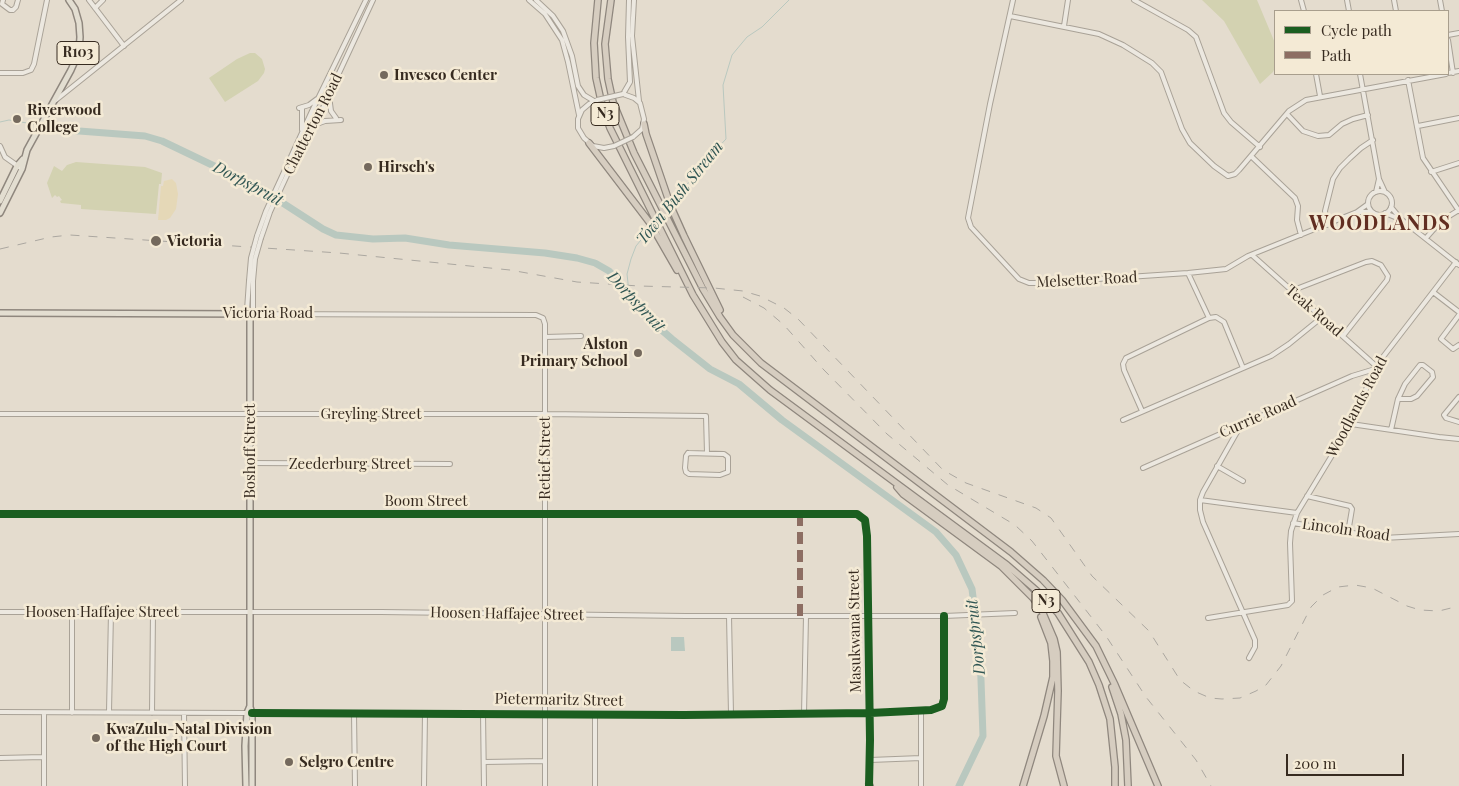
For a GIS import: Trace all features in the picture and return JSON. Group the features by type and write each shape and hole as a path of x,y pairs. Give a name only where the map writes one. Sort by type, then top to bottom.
{"highway":[{"name":"N3","path":"598,0 594,43 596,78 602,105 610,128 654,223 693,295 722,342 736,360 752,375 1007,565 1037,591 1058,613 1089,662 1099,685 1110,719 1115,786"},
{"name":"N3","path":"611,0 606,44 608,79 613,102 634,153 703,288 720,317 733,335 761,363 1011,552 1043,580 1077,618 1094,647 1121,714 1126,740 1128,786"},
{"path":"644,124 684,236 722,314 761,363"},
{"path":"589,143 654,223"},
{"path":"887,476 903,494 1001,566 1033,598 1042,611 1054,639 1058,664 1056,756 1064,785"},
{"path":"1017,582 1035,606 1046,628 1051,643 1053,661 1052,688 1023,786"},
{"path":"1077,618 1096,646 1115,685 1157,786"}],"main road":[{"name":"R103","path":"0,213 33,138 79,52 79,23 75,9 69,0"},
{"name":"R103","path":"0,201 20,167"},
{"name":"Victoria Road","path":"0,314 250,311"},
{"name":"Boshoff Street","path":"250,311 250,711 252,786"},
{"name":"Boshoff Street","path":"246,786 245,746 250,711"}],"street":[{"path":"3,2 10,10 13,10 16,8 18,0"},
{"path":"0,73 23,73 30,71 34,64 46,0"},
{"path":"89,0 124,46"},
{"path":"95,8 103,0"},
{"path":"53,103 181,0"},
{"name":"Chatterton Road","path":"280,187 300,137 366,0"},
{"name":"Chatterton Road","path":"250,311 251,258 268,212 329,96 373,0"},
{"path":"529,0 545,14 562,40 579,115 578,128 589,143 599,148 614,146 634,137 640,132 644,124 632,36 634,0"},
{"path":"536,0 553,16 563,32 572,56 578,86 584,95 595,101"},
{"path":"623,94 630,82 629,0"},
{"name":"Melsetter Road","path":"1012,0 968,221 971,227 1019,279 1029,283 1226,269 1252,255 1357,212 1368,204"},
{"path":"1064,26 1068,0"},
{"path":"1134,0 1196,36 1224,113 1231,122 1260,147"},
{"path":"1010,16 1088,31 1108,38 1155,65 1161,72 1182,129 1190,143 1222,173 1228,176 1235,174 1287,114 1299,104 1320,96 1440,75"},
{"path":"1449,47 1453,73"},
{"path":"1449,74 1459,72"},
{"path":"1316,75 1320,96"},
{"path":"1360,75 1380,179 1385,192 1390,198 1391,206 1402,220"},
{"path":"1408,80 1423,158 1459,211 1441,221 1426,238"},
{"path":"300,137 303,123 301,108 311,104 321,94"},
{"path":"579,115 585,107 595,101 623,94 634,98 640,103"},
{"path":"329,96 331,111 336,118"},
{"path":"1287,114 1302,131 1318,136 1328,134 1353,118 1368,115"},
{"path":"1418,126 1459,118"},
{"path":"313,126 325,121 341,120"},
{"path":"1327,225 1326,211 1333,179 1350,158 1373,140"},
{"path":"0,146 5,157 20,167"},
{"path":"1252,156 1295,198 1298,206 1297,220 1300,235"},
{"path":"1431,172 1459,163"},
{"path":"1380,179 1376,192 1370,197 1368,204 1372,212 1376,214 1386,213 1402,220 1458,264"},
{"path":"1376,192 1385,192"},
{"path":"1386,213 1391,206"},
{"name":"Melsetter Road","path":"1357,212 1372,212"},
{"name":"Teak Road","path":"1252,255 1376,367"},
{"path":"1291,291 1366,262 1372,261 1380,265 1388,276 1387,280 1343,336"},
{"name":"Woodlands Road","path":"1243,612 1288,605 1292,601 1290,543 1297,514 1351,424 1376,367 1432,292 1458,264"},
{"path":"1188,273 1209,318"},
{"path":"1432,292 1459,314 1441,339 1451,348 1454,349 1459,345"},
{"name":"Victoria Road","path":"250,311 536,315"},
{"name":"Retief Street","path":"536,315 544,319 545,337 545,786"},
{"path":"1142,411 1124,370 1123,364 1126,358 1209,318 1216,317 1224,322 1243,368"},
{"path":"1123,420 1280,351 1321,318"},
{"path":"545,337 581,336"},
{"path":"1391,430 1398,400 1405,384 1420,365 1432,372 1433,377 1429,383 1414,398 1398,400"},
{"name":"Currie Road","path":"1143,468 1376,367"},
{"path":"1459,397 1444,415 1446,418 1459,422"},
{"name":"Greyling Street","path":"0,414 545,414 706,416 707,453"},
{"path":"1241,424 1200,500 1200,510 1255,640 1256,647 1249,658"},
{"path":"1351,424 1459,439"},
{"path":"707,453 725,454 728,457 727,472 712,475 691,475 687,473 685,459 687,454 707,453"},
{"name":"Zeederburg Street","path":"250,463 450,464"},
{"path":"1218,466 1243,481"},
{"path":"1307,496 1350,506 1352,509 1348,533"},
{"path":"1200,500 1297,514"},
{"name":"Boom Street","path":"0,514 853,513"},
{"name":"Masukwana Street","path":"853,513 863,517 866,524 869,616 869,785"},
{"name":"Lincoln Road","path":"1294,523 1383,538 1459,534"},
{"name":"Hoosen Haffajee Street","path":"0,612 381,612 729,616 961,616 1015,613"},
{"path":"72,612 72,713"},
{"path":"109,712 110,612"},
{"path":"152,713 153,612"},
{"path":"1208,618 1243,612"},
{"path":"729,616 731,714"},
{"path":"804,714 806,616"},
{"name":"Pietermaritz Street","path":"0,712 184,713 250,711 595,715 804,714 921,711 938,709 942,706 944,691 944,616"},
{"path":"921,711 921,786"},
{"path":"44,713 44,786"},
{"path":"184,713 185,786"},
{"path":"354,713 354,786"},
{"path":"424,786 425,713"},
{"path":"483,713 484,786"},
{"path":"595,715 595,786"},
{"path":"0,758 43,757"},
{"path":"870,760 921,758"},
{"path":"484,762 545,761"}],"green space":[{"path":"1202,0 1257,0 1274,41 1274,70 1260,84 1224,21"},
{"path":"250,53 255,53 262,59 265,69 264,73 258,81 225,102 209,78 237,59"},
{"path":"76,162 145,167 162,173 156,214 81,209 81,205 61,203 60,201 62,200 59,196 55,195 52,198 47,183 54,166 62,171 67,165"}],"sand":[{"path":"172,179 176,183 178,194 176,209 170,218 158,220 161,186 163,186 164,181"}],"shaded area":[{"path":"671,637 684,637 685,651 671,651"}],"waterway":[{"name":"Town Bush Stream","path":"672,203 726,139 723,85 732,55 747,37 762,27 789,0"},
{"name":"Dorpspruit","path":"0,122 9,120 39,125"},
{"name":"Dorpspruit","path":"42,126 66,130"},
{"name":"Dorpspruit","path":"66,130 145,136 162,141 258,187 323,229 336,235 373,239 405,238 449,245 545,253 595,263 609,271 629,292 650,320 672,339 710,369 739,384 782,420 936,532 956,555 972,589 980,652 983,736 959,786"},
{"name":"Town Bush Stream","path":"658,220 663,214"},
{"name":"Town Bush Stream","path":"629,292 627,274 631,259 636,246 650,229"}],"railway":[{"path":"0,249 51,237 70,235 339,253 510,270 577,282 714,288 743,291 760,296 784,308 798,319 943,470 966,483 1036,508 1051,518 1092,576 1149,631 1180,680 1194,691 1210,698 1240,698 1266,685 1281,666 1311,607 1323,595 1338,587 1355,585 1372,588 1407,606 1420,610 1439,611 1459,606"},
{"path":"743,297 764,308 784,325 823,369 887,434 948,485 1015,525 1032,541 1106,636 1146,697 1196,760 1211,786"}],"marked path":[{"path":"800,513 800,616"}],"cycle path":[{"path":"0,514 857,514 865,520 867,536 869,786"},
{"path":"252,713 684,715 870,713 931,710 942,706 944,699 944,616"}],"place":[{"name":"Invesco Center","path":"384,75"},
{"name":"Riverwood College","path":"17,119"},
{"name":"Hirsch's","path":"368,167"},
{"name":"Victoria","path":"156,241"},
{"name":"Alston Primary School","path":"638,353"},
{"name":"KwaZulu-Natal Division of the High Court","path":"96,738"},
{"name":"Selgro Centre","path":"289,762"}],"district":[{"name":"WOODLANDS","path":"1380,224"}]}
